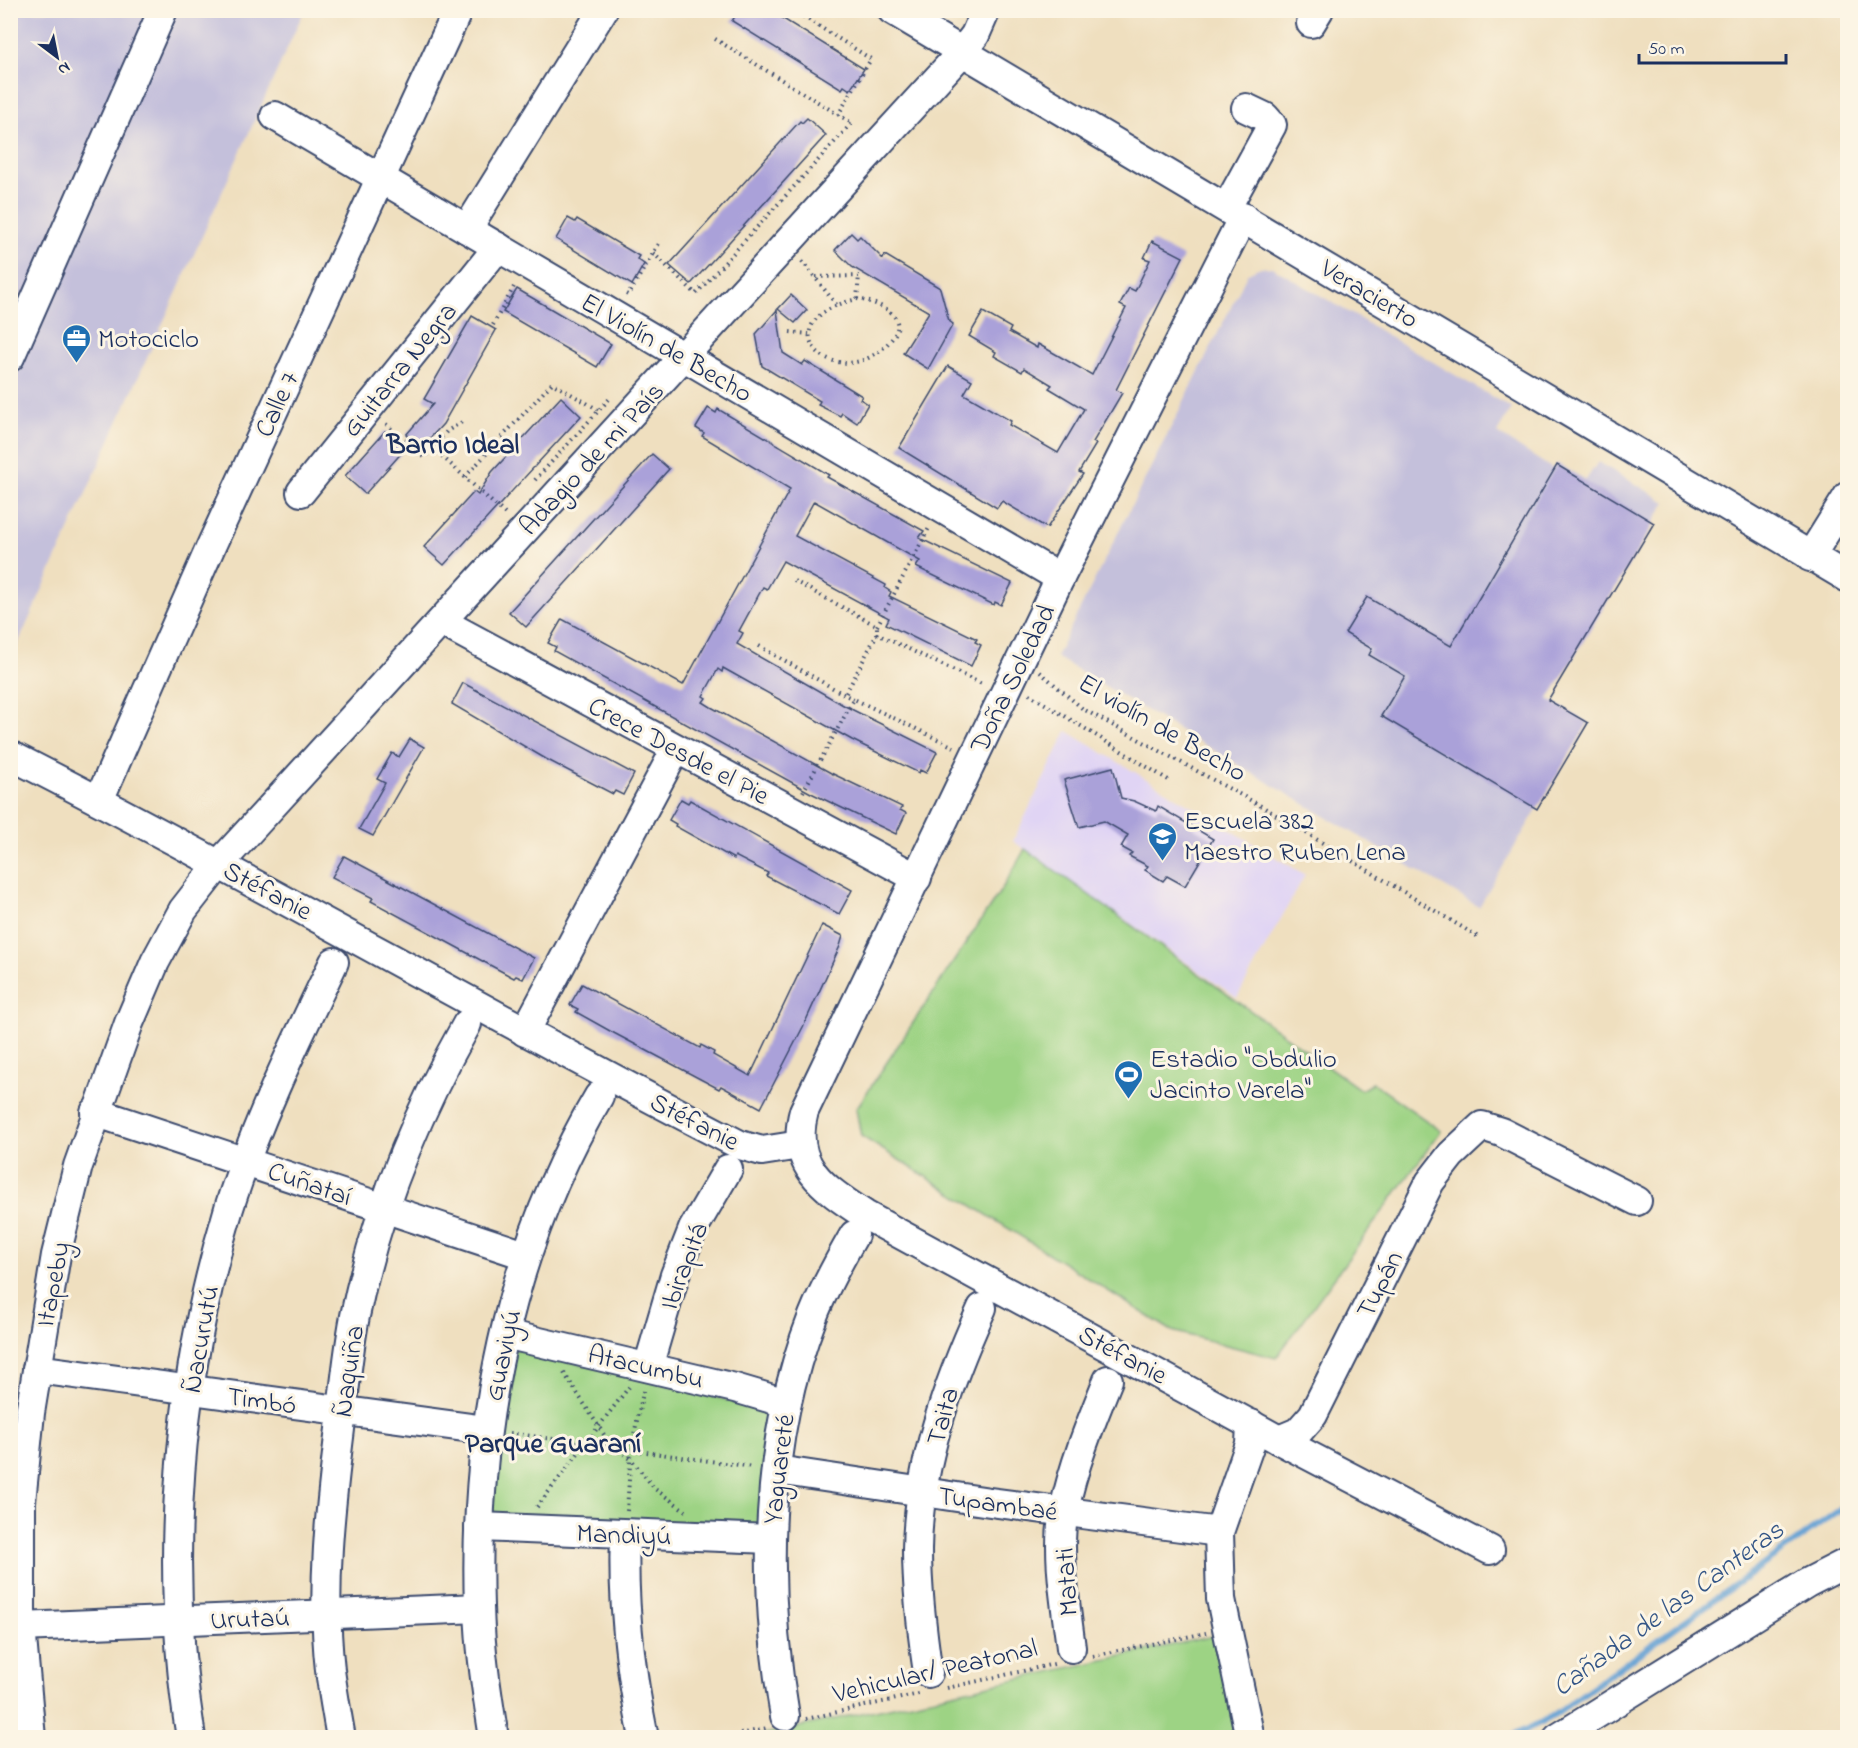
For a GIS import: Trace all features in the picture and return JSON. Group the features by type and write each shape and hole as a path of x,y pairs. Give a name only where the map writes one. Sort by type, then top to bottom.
{"street":[{"path":"10,357 163,10"},
{"name":"Calle 7","path":"99,800 380,177 458,10"},
{"path":"467,229 603,10"},
{"name":"Veracierto","path":"892,10 1848,578"},
{"name":"Adagio de mi País","path":"219,864 962,52 975,35 986,10"},
{"name":"Doña Soledad","path":"800,1145 799,1128 804,1111 1235,212 1272,124 1265,117 1246,108"},
{"name":"El Violín de Becho","path":"275,116 1060,578"},
{"name":"Guitarra Negra","path":"301,492 498,247"},
{"path":"1810,557 1848,496"},
{"name":"Crece Desde el Pie","path":"442,622 916,878"},
{"path":"525,1032 676,749"},
{"name":"Stéfanie","path":"10,755 219,864 525,1032 740,1145 762,1151 800,1145 807,1166 820,1183 865,1215 1279,1440 1490,1550"},
{"name":"Itapeby","path":"31,1737 21,1627 21,1502 24,1454 56,1255 78,1166 95,1112 155,962 183,910 219,864"},
{"name":"Ñacurutú","path":"191,1737 177,1621 178,1527 189,1390 212,1274 229,1209 288,1056 334,962"},
{"name":"Ñaquiña","path":"341,1737 330,1669 327,1566 332,1492 355,1317 384,1208 432,1086 467,1024"},
{"name":"Guaviyú","path":"494,1737 479,1608 479,1527 486,1430 505,1334 525,1255 550,1194 598,1096"},
{"name":"Cuñataí","path":"95,1112 525,1255"},
{"name":"Tupán","path":"1279,1440 1298,1432 1313,1415 1430,1182 1451,1155 1482,1126 1500,1132 1637,1201"},
{"name":"Ibirapitá","path":"648,1367 675,1275 693,1229 728,1169"},
{"name":"Yaguareté","path":"786,1721 772,1623 770,1539 786,1402 812,1317 854,1234"},
{"name":"Taita","path":"930,1685 920,1611 917,1559 923,1492 951,1380 982,1308"},
{"name":"Atacumbu","path":"505,1334 786,1402"},
{"name":"Timbó","path":"37,1369 486,1430"},
{"name":"Matati","path":"1073,1656 1063,1579 1064,1512 1089,1428 1108,1380"},
{"path":"1250,1737 1221,1599 1219,1532 1250,1444 1251,1424"},
{"name":"Tupambaé","path":"777,1470 1219,1532"},
{"name":"Mandiyú","path":"479,1527 625,1535 770,1539"},
{"path":"625,1535 624,1571 629,1655 644,1737"},
{"path":"1558,1737 1807,1583 1848,1562"},
{"name":"Urutaú","path":"21,1627 479,1608"}],"path":[{"path":"793,10 871,59 838,114"},
{"path":"653,253 696,294 852,123 715,39"},
{"path":"618,290 628,295 660,242"},
{"path":"785,246 816,277 836,304"},
{"path":"493,325 527,264"},
{"path":"816,277 859,275 857,299"},
{"path":"857,299 884,305 896,322 894,337 878,353 856,362 832,361 812,348 809,334 818,317 836,304 857,299"},
{"path":"790,332 809,334"},
{"path":"465,477 552,383 599,410"},
{"path":"382,420 424,458 447,431 462,422"},
{"path":"476,444 486,454"},
{"path":"433,448 505,514"},
{"path":"845,695 877,634 877,626 941,507"},
{"path":"794,581 877,626"},
{"path":"877,634 1007,688 1170,781"},
{"name":"El violín de Becho","path":"1028,644 1041,673 1083,709 1263,807 1480,938"},
{"path":"759,646 845,695 975,756"},
{"path":"793,812 854,699"},
{"path":"561,1367 612,1447 631,1459 655,1489 680,1509 698,1517 713,1537"},
{"path":"510,1529 536,1509 640,1372 648,1367"},
{"path":"625,1535 631,1449 648,1367"},
{"path":"486,1430 777,1470"},
{"name":"Vehicular/ Peatonal","path":"723,1737 930,1685 1073,1656 1227,1629"}],"shaded area":[{"name":"Motociclo","path":"11,11 304,11 11,659"},
{"path":"1272,267 1511,408 1497,433 1553,469 1557,463 1586,480 1598,462 1666,502 1549,699 1588,723 1479,907 1056,657 1248,273 1258,268"},
{"name":"Escuela 382 Maestro Ruben Lena","path":"1067,731 1305,875 1237,998 1013,841"}],"green space":[{"name":"Estadio \"Obdulio Jacinto Varela\"","path":"1025,849 1361,1090 1373,1083 1441,1131 1276,1358 1172,1331 861,1136 856,1109 1005,884"},
{"path":"517,1348 772,1411 760,1527 494,1515 490,1507 507,1360"},
{"path":"1213,1636 1217,1640 1239,1738 748,1738"}],"building":[{"path":"739,10 769,10 864,69 850,90 844,86 842,89 732,21"},
{"path":"807,118 826,135 691,284 669,265 800,121 802,123"},
{"path":"568,218 575,222 577,219 639,256 637,259 644,264 632,285 556,239"},
{"path":"851,233 857,239 860,236 883,259 885,255 940,288 949,321 953,324 928,369 903,353 929,312 852,267 835,250"},
{"path":"1152,241 1183,257 1116,390 1122,393 1093,442 1096,444 1079,472 1083,474 1047,528 1002,501 997,508 899,448 948,366 972,380 964,394 1011,421 1009,425 1058,453 1084,409 1049,388 1052,385 1024,368 1022,372 994,356 996,352 969,336 983,312 1011,328 1009,332 1037,348 1038,344 1092,375 1126,308 1120,305 1129,288 1135,291 1150,260 1144,258"},
{"path":"517,289 611,344 597,367 503,312"},
{"path":"791,295 807,310 795,323 778,309"},
{"path":"777,310 783,353 802,365 805,361 862,396 860,399 868,404 857,423 842,413 840,416 818,405 820,401 762,366 756,334"},
{"path":"472,316 496,330 443,424 421,448 406,435 433,404 424,399"},
{"path":"561,397 581,416 444,565 424,547 474,492 478,495 492,472"},
{"path":"708,408 716,413 718,409 829,475 827,477 924,531 919,538 1012,583 1001,605 995,602 994,605 916,567 920,561 814,501 795,536 886,585 885,588 891,592 889,596 977,639 975,642 981,645 971,666 886,624 889,618 783,561 767,589 763,587 739,631 743,633 737,644 845,706 937,752 926,773 920,770 919,773 852,740 723,668 722,672 718,669 703,696 706,698 703,702 711,707 831,773 902,807 900,810 906,813 896,834 811,793 554,651 556,647 548,643 562,619 683,685 790,489 702,436 704,433 696,428"},
{"path":"385,431 405,449 365,494 345,476"},
{"path":"652,454 669,469 526,627 509,612"},
{"path":"1557,465 1654,523 1548,700 1588,723 1537,809 1381,716 1405,676 1369,655 1372,649 1345,633 1367,597 1451,646"},
{"path":"463,683 634,774 623,795 615,791 613,794 546,759 452,704"},
{"path":"410,739 424,747 373,836 359,829 385,783 377,779 392,753 399,757"},
{"path":"1113,767 1121,798 1156,811 1158,806 1213,839 1185,886 1167,876 1163,881 1145,870 1148,866 1129,856 1132,853 1121,847 1128,835 1104,821 1079,827 1064,780"},
{"path":"681,799 688,803 690,800 852,890 839,914 766,876 768,873 735,856 734,859 675,826 676,824 669,820"},
{"path":"344,856 534,958 523,979 516,976 514,978 371,901 373,898 332,877"},
{"path":"822,925 843,936 840,946 803,1027 761,1108 721,1086 719,1089 610,1031 576,1012 578,1009 570,1005 582,984 700,1048 701,1045 714,1052 713,1055 750,1076"}],"waterway":[{"name":"Cañada de las Canteras","path":"1508,1738 1548,1719 1848,1504"}],"place":[{"name":"Motociclo","path":"77,364"},
{"name":"Escuela 382 Maestro Ruben Lena","path":"1163,862"},
{"name":"Estadio \"Obdulio Jacinto Varela\"","path":"1129,1100"}],"district":[{"name":"Barrio Ideal","path":"453,443"},
{"name":"Parque Guaraní","path":"553,1442"}]}
